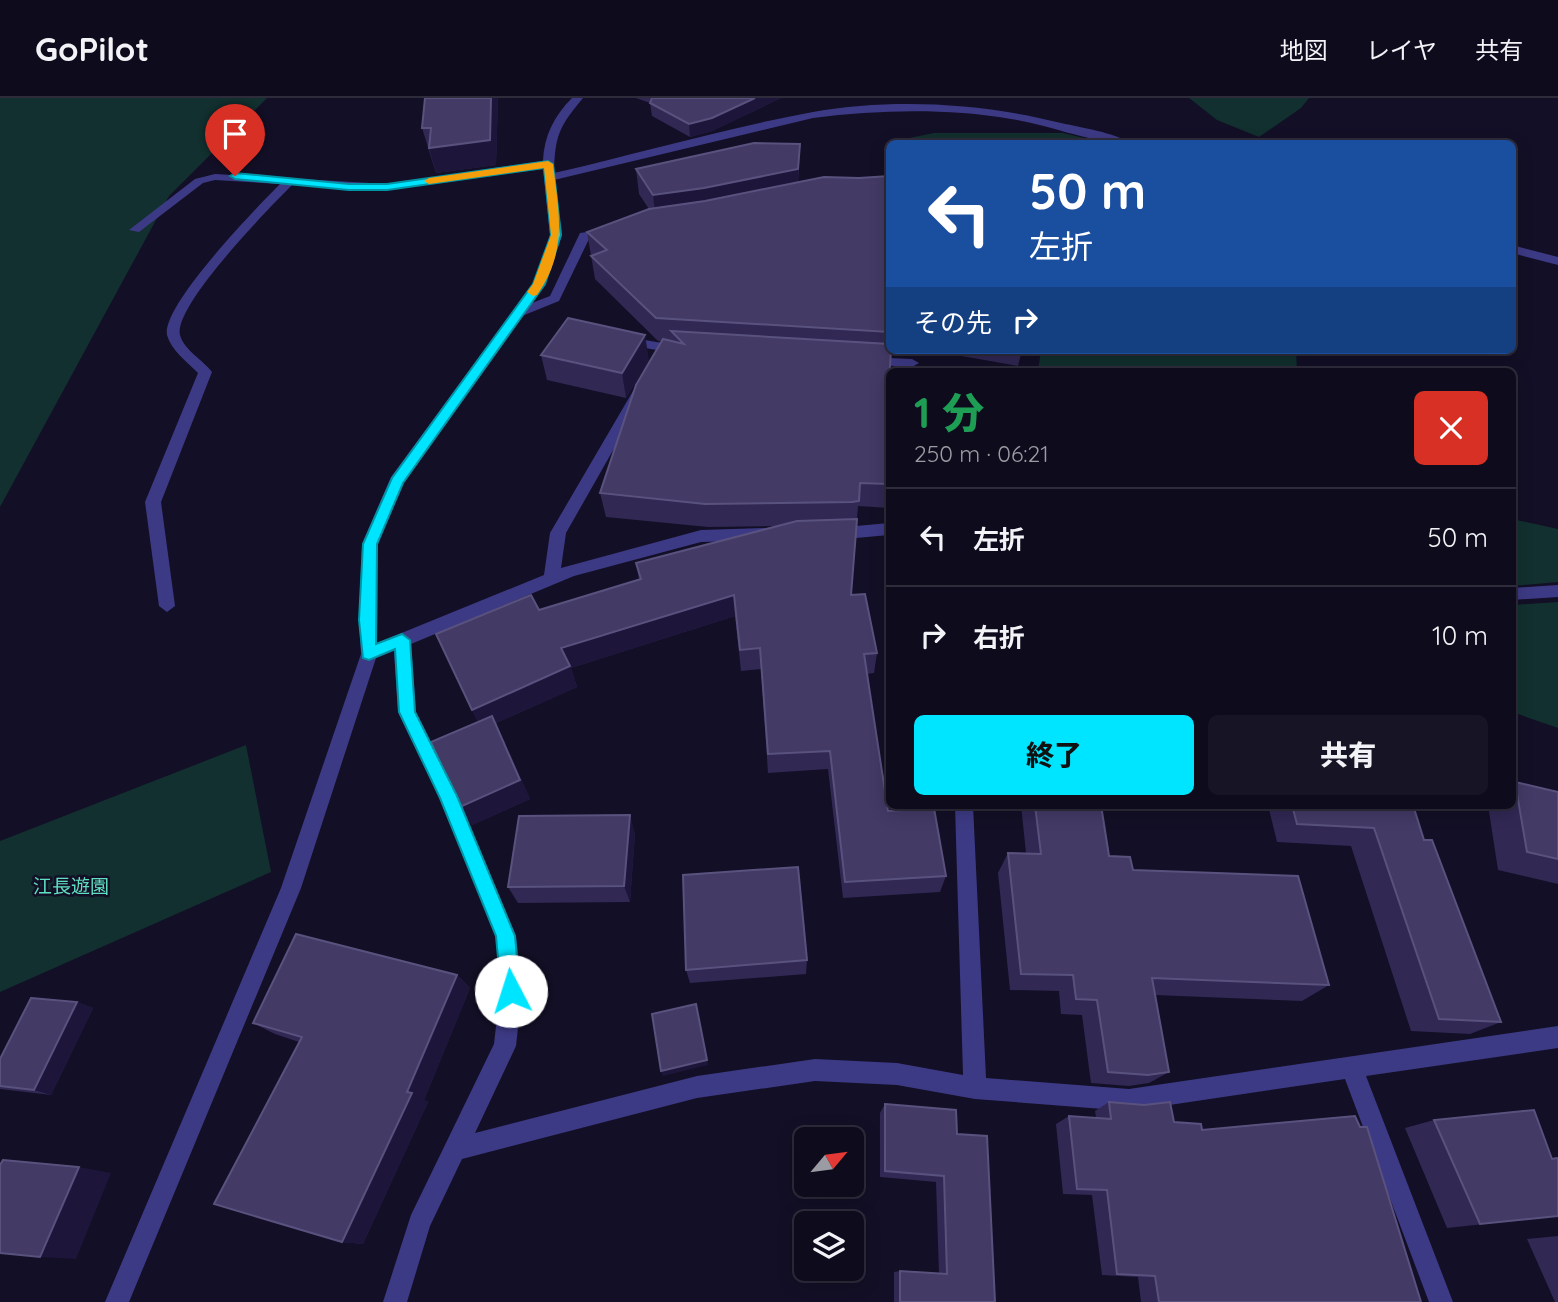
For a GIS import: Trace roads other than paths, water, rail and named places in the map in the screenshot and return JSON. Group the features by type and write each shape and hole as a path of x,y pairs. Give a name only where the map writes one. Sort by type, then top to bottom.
{"street":[{"path":"117,1302 291,888 369,654 367,620 370,544 397,481 539,284 556,235 548,171 549,144 562,114 578,98"},
{"path":"135,230 199,181 235,176 387,187 548,171 849,109 896,107 991,111 1039,120 1112,140"},
{"path":"167,606 153,502 205,372 179,346 173,333 177,315 239,231 290,181"},
{"path":"518,313 555,298 584,236 622,232"},
{"path":"1516,249 1558,261"},
{"path":"610,338 661,354 692,350"},
{"path":"857,360 912,361"},
{"path":"552,578 558,533 645,383"},
{"path":"812,533 850,534 886,529"},
{"path":"369,654 552,578 701,536 787,533"},
{"path":"1516,594 1558,591"},
{"path":"395,1302 419,1223 505,1046 511,991 506,936 448,796 407,712 402,640"},
{"path":"964,809 975,1088"},
{"path":"457,1149 697,1087 815,1070 897,1074 975,1088 1129,1100 1558,1037"},
{"path":"1351,1067 1441,1302"}],"park label":[{"name":"江長遊園","path":"71,886"}]}
